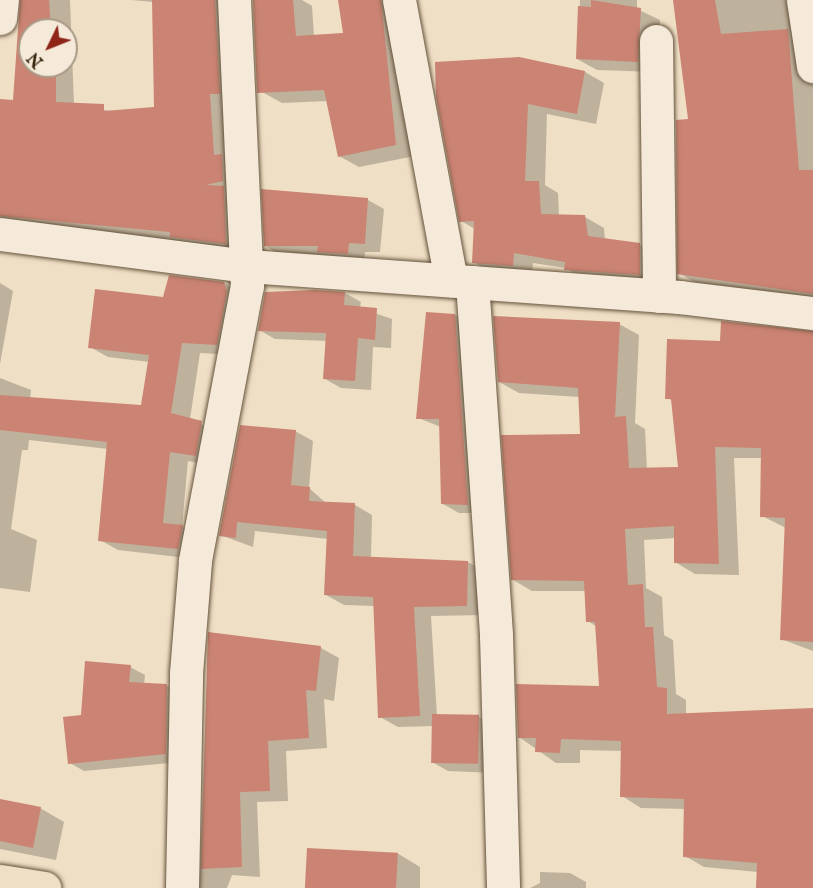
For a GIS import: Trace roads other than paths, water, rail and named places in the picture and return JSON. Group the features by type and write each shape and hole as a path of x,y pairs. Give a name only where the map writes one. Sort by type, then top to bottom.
{"main road":[{"path":"0,881 44,888"}],"street":[{"path":"0,18 2,0"},
{"path":"182,888 186,673 195,560 247,266 234,0"},
{"path":"399,0 462,281 496,635 503,888"},
{"path":"803,0 813,66"},
{"path":"656,41 659,296"},
{"path":"0,234 247,266 659,296 813,313"}]}
